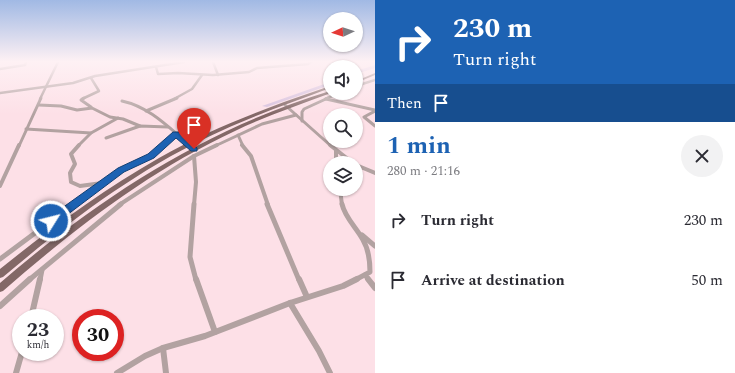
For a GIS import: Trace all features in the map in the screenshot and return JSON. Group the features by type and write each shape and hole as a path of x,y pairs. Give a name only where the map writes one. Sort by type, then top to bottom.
{"main road":[{"path":"0,288 43,252 103,206 156,171 194,153 222,135 266,114 323,90"},
{"path":"286,106 323,94"},
{"path":"0,274 61,225 97,199 145,169 188,144 222,128 266,114"}],"street":[{"path":"0,186 39,105 49,79"},
{"path":"0,94 86,79"},
{"path":"92,79 99,91 81,100 92,108 110,117 128,120 140,126"},
{"path":"146,111 178,99 188,93 200,79"},
{"path":"363,84 375,80"},
{"path":"302,121 303,111 324,100"},
{"path":"330,100 375,111"},
{"path":"122,101 132,103 146,111 188,144 194,153 196,182 190,257 193,271 200,286 215,332"},
{"path":"39,105 61,106 77,110 92,108"},
{"path":"286,106 343,156"},
{"path":"375,111 364,117 375,126"},
{"path":"0,306 118,206 194,153 266,123 296,115"},
{"path":"103,183 80,186 71,182 69,176 75,164 71,157 73,151 91,133 118,118"},
{"path":"106,138 140,126 168,127"},
{"path":"26,130 91,133"},
{"path":"0,259 121,170 151,156 176,134"},
{"path":"238,135 241,144 250,153 253,160 278,234 307,297"},
{"path":"336,151 336,156"},
{"path":"363,168 374,173"},
{"path":"341,196 345,213 360,234 370,254 370,273 375,288"},
{"path":"360,234 375,246"},
{"path":"33,309 42,269"},
{"path":"117,373 145,356 163,348 215,332 290,303 343,286 370,273"},
{"path":"290,303 319,351 330,373"},
{"path":"163,348 166,373"},
{"path":"16,373 19,361"}],"waterway":[{"path":"265,106 323,85"}],"route":[{"path":"51,221 121,170 146,160 176,134 194,149"}]}
